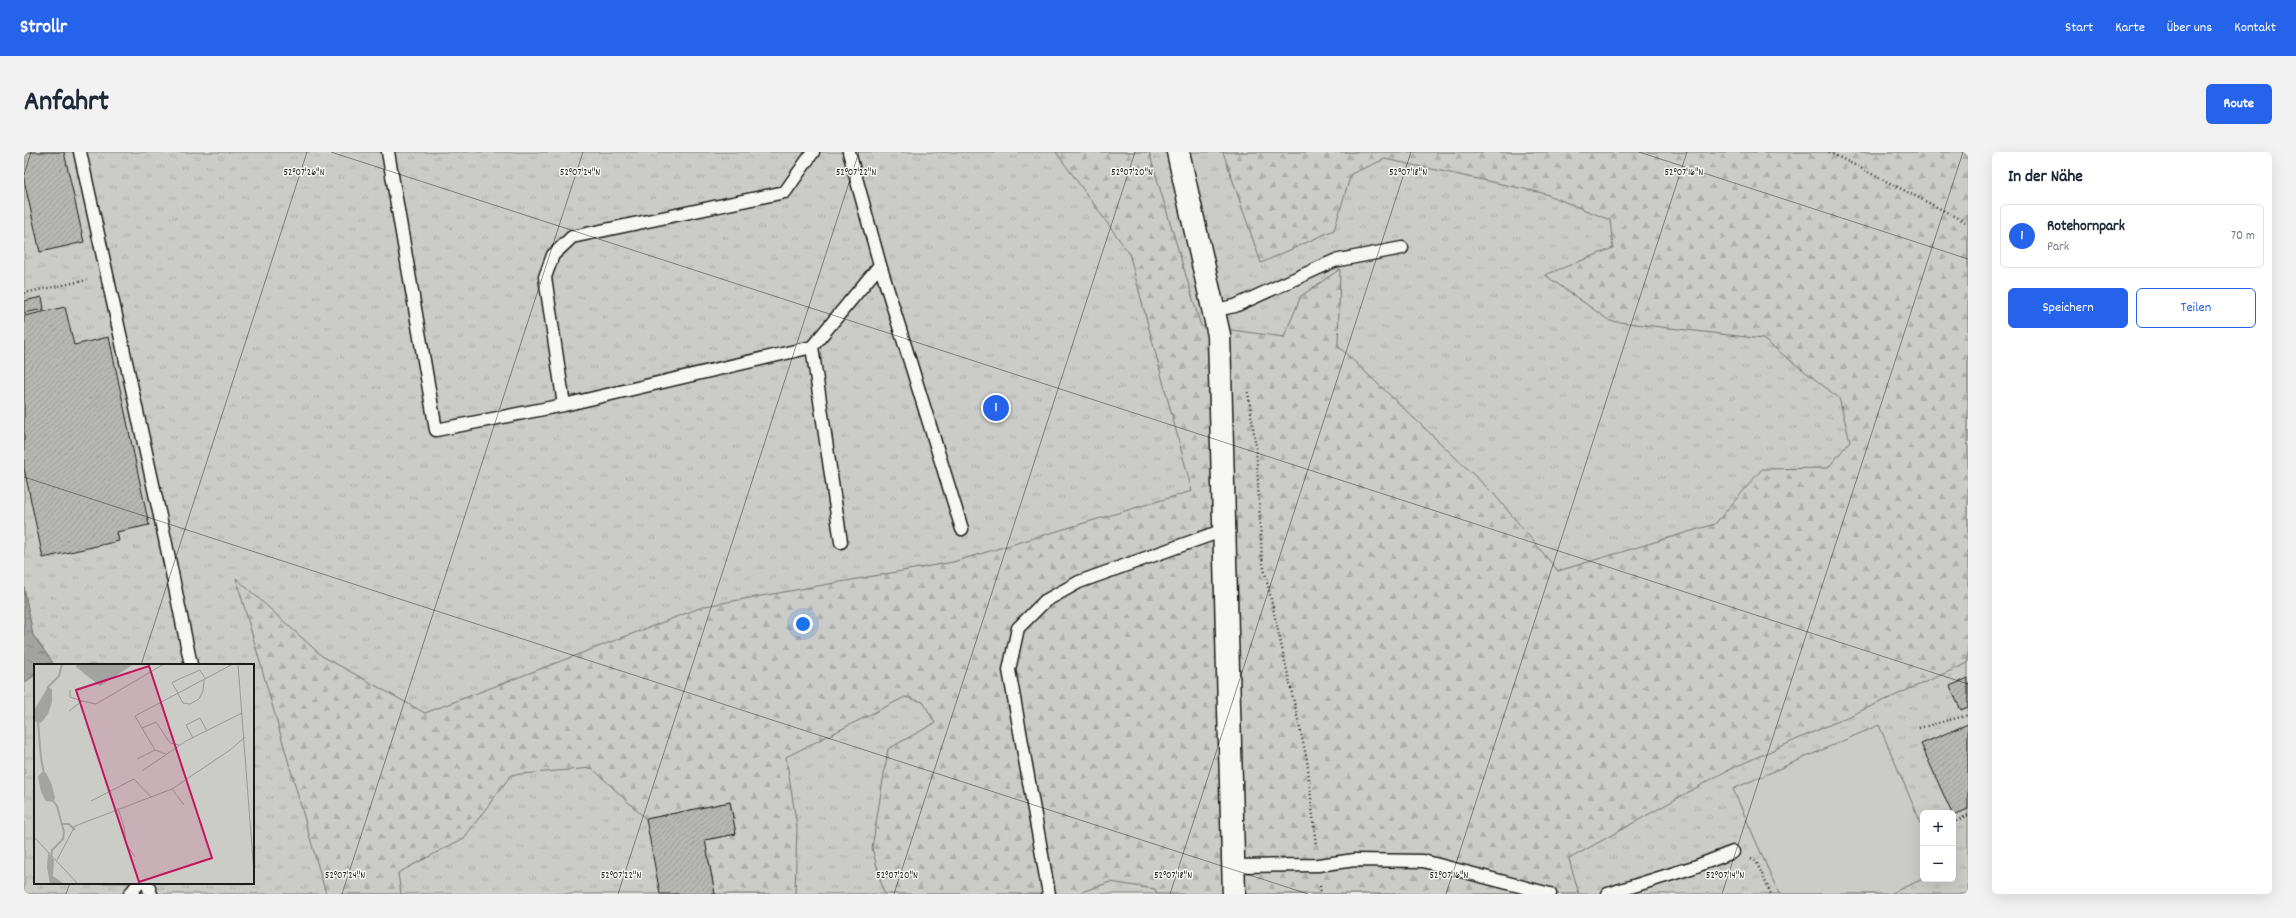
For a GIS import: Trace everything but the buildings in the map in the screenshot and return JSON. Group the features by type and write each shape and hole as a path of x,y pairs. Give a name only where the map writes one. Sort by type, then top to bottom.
{"street":[{"path":"1178,152 1215,310 1219,335 1232,866 1234,894"}],"lane":[{"path":"80,152 165,538 191,664"},
{"path":"388,152 436,430 564,405 812,347 880,265"},
{"path":"564,405 545,277 553,255 572,237 785,192 813,152"},
{"path":"849,152 880,265 962,529"},
{"path":"1215,310 1235,306 1334,261 1402,248"},
{"path":"812,347 841,542"},
{"path":"1049,894 1009,670 1018,628 1045,601 1079,582 1224,530"},
{"path":"1608,894 1694,867 1733,852"},
{"path":"1232,866 1318,865 1355,860 1423,861 1550,894"},
{"path":"130,894 138,884"},
{"path":"147,884 151,894"}],"path":[{"path":"1829,152 1968,224"},
{"path":"24,293 107,275"},
{"path":"1247,384 1256,446 1262,559 1307,760 1318,865"},
{"path":"1919,728 1968,715"},
{"path":"1956,820 1968,815"},
{"path":"1733,852 1756,861 1771,894"}],"green space":[{"path":"24,152 1968,152 1968,894 24,894"},
{"path":"1056,152 1149,152 1201,326 1284,337 1301,296 1340,269 1338,346 1494,494 1558,571 1715,524 1762,469 1828,468 1850,441 1839,398 1763,339 1610,321 1545,275 1613,248 1610,220 1543,193 1385,159 1351,174 1334,230 1261,263 1223,152 1968,152 1968,663 1726,771 1569,859 1579,894 1157,894 1155,889 1110,882 1076,894 884,894 872,848 888,749 935,723 923,702 905,697 786,757 797,827 795,894 715,894 705,840 736,834 730,802 646,819 592,768 511,775 464,838 398,873 401,894 326,894 236,578 322,656 425,713 705,606 953,562 1192,491 1129,253"},
{"path":"1879,725 1920,821 1920,880 1889,894 1779,894 1733,789"}],"water":[{"path":"24,587 33,635 53,663 34,664 34,676 24,683"}],"place":[{"name":"Rotehornpark","path":"996,408"}]}
